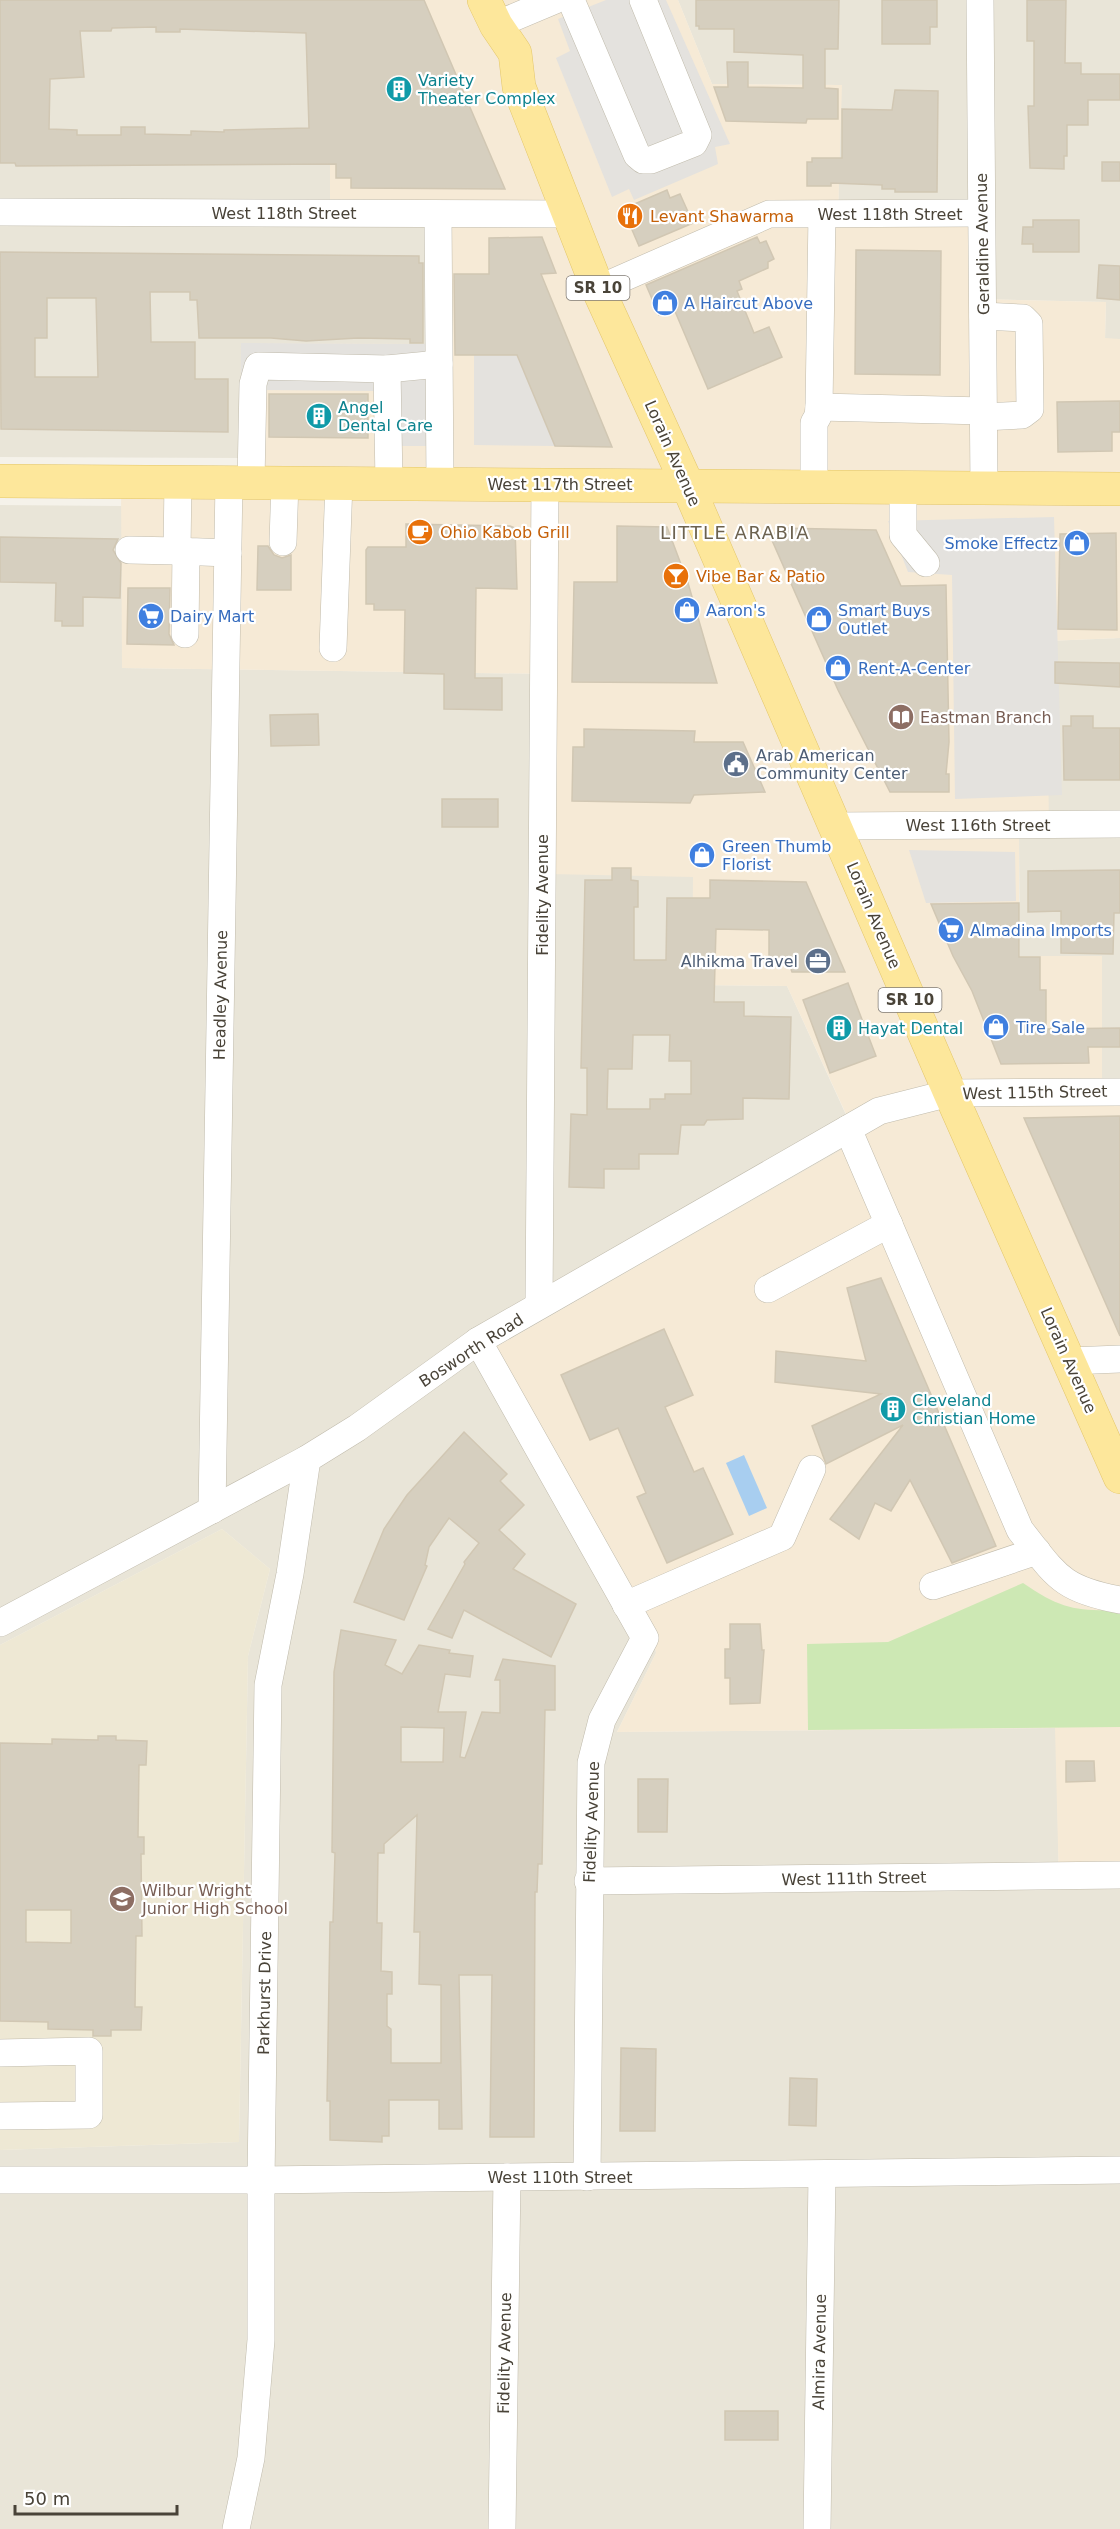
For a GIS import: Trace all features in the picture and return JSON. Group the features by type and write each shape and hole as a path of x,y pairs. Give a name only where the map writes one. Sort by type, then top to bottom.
{"main road":[{"name":"Lorain Avenue","path":"490,12 515,53 519,87 598,289 687,484 950,1093 1120,1477"},
{"name":"West 117th Street","path":"0,481 687,484 1120,489"}],"street":[{"path":"490,12 555,0"},
{"path":"571,0 637,155 644,160 651,160 694,142 698,135 643,0"},
{"name":"Geraldine Avenue","path":"980,0 984,487"},
{"name":"West 118th Street","path":"0,212 569,214"},
{"name":"West 118th Street","path":"598,289 769,214 981,213"},
{"path":"438,214 440,483"},
{"path":"818,485 823,423 819,412 822,214"},
{"path":"819,412 1022,415 1030,409 1029,324 1023,318 982,316"},
{"path":"389,483 387,369 439,364"},
{"name":"Headley Avenue","path":"212,1510 228,553 253,384 258,366 387,369"},
{"path":"178,481 185,634"},
{"path":"283,542 285,482"},
{"path":"333,648 339,482"},
{"name":"Fidelity Avenue","path":"539,1305 545,484"},
{"path":"903,487 903,535 926,563"},
{"path":"129,550 228,553"},
{"name":"West 116th Street","path":"836,826 1120,824"},
{"name":"West 115th Street","path":"950,1093 1120,1092"},
{"name":"Bosworth Road","path":"0,1623 307,1459 357,1428 478,1341 879,1111 950,1093"},
{"path":"848,1129 1020,1530 1057,1577 1085,1594 1120,1600"},
{"path":"768,1289 889,1224"},
{"name":"Fidelity Avenue","path":"478,1341 645,1638 602,1720 591,1763 586,2177"},
{"path":"1070,1360 1120,1359"},
{"name":"Parkhurst Drive","path":"236,2529 251,2458 261,2340 268,1684 290,1574 307,1459"},
{"path":"626,1605 782,1538 790,1524 812,1468"},
{"path":"933,1586 1037,1551"},
{"name":"West 111th Street","path":"588,1881 1120,1875"},
{"path":"0,2053 89,2051 89,2115 0,2116"},
{"name":"West 110th Street","path":"0,2180 822,2175 1120,2170"},
{"name":"Almira Avenue","path":"817,2529 822,2175"},
{"name":"Fidelity Avenue","path":"502,2529 507,2177"}],"shaded area":[{"path":"0,0 330,0 434,220 438,344 240,458 0,457"},
{"path":"330,0 678,0 712,84 842,85 838,217 976,217 976,299 1106,302 1105,338 1120,339 1120,638 1047,641 1049,835 1019,836 1019,956 1102,956 1102,1102 1120,1102 1120,1884 1059,1885 1055,1728 617,1732 656,1653 651,1620 496,1347 858,1140 787,986 692,985 693,877 549,874 554,674 122,668 121,486 240,487 241,343 438,344 433,220 330,220"},
{"path":"606,0 666,0 730,144 715,147 718,164 634,200 629,189 612,197 556,58 570,51 558,19"},
{"path":"678,0 1120,0 1120,339 1105,339 1106,302 976,299 838,217 841,85 712,84"},
{"path":"241,343 438,344 437,446 376,446 376,391 263,390 240,440"},
{"path":"474,355 517,355 555,446 474,445"},
{"path":"0,505 122,506 122,668 554,674 694,877 692,985 787,986 858,1141 496,1347 651,1620 656,1653 617,1732 1056,1728 1059,1884 1120,1884 1120,2529 0,2529 0,2150 239,2142 248,1656 270,1569 222,1529 0,1645"},
{"path":"1054,517 1062,795 955,799 952,575 908,572 888,521"},
{"path":"1120,638 1120,1102 1102,1103 1102,956 1020,956 1019,836 1047,641"},
{"path":"909,850 1015,852 1016,901 926,903"},
{"name":"Wilbur Wright Junior High School","path":"222,1529 270,1569 248,1656 239,2142 0,2150 0,1645"}],"green space":[{"path":"1023,1583 1069,1607 1120,1610 1120,1727 808,1730 807,1644 888,1642"}],"water":[{"path":"744,1455 767,1508 749,1516 726,1463"}],"building":[{"path":"0,0 424,0 505,189 351,188 351,178 336,178 336,164 16,166 15,163 0,163","holes":["156,27 156,32 180,32 180,29 306,33 309,128 224,130 224,132 191,131 191,135 145,134 145,127 121,127 121,135 77,135 77,130 49,129 50,79 84,77 80,31"]},
{"path":"696,0 839,0 838,49 825,49 825,88 838,89 838,119 807,119 806,123 726,121 714,87 728,87 727,62 748,62 748,87 803,88 803,55 734,52 734,29 699,29 699,26 696,26"},
{"path":"882,0 937,0 937,27 930,27 930,44 882,44"},
{"path":"1027,0 1066,0 1065,63 1081,63 1081,74 1120,74 1120,100 1088,100 1088,125 1067,125 1067,156 1064,156 1064,169 1030,168 1028,106 1034,106 1034,41 1027,41"},
{"path":"895,90 938,91 937,192 895,192 895,189 882,189 882,185 831,183 831,186 807,186 807,162 812,162 812,158 842,158 842,109 892,110"},
{"path":"1102,162 1120,162 1120,181 1102,181"},
{"path":"667,190 670,198 680,194 693,223 639,246 623,209"},
{"path":"1033,220 1079,220 1079,252 1033,252 1033,244 1022,244 1023,227 1033,227"},
{"path":"542,237 556,273 541,274 612,447 555,446 517,355 455,355 454,274 489,274 489,238"},
{"path":"757,237 760,243 766,241 774,259 768,262 768,268 739,281 742,289 737,291 754,333 769,327 782,357 708,389 674,309 659,315 646,285"},
{"path":"856,250 941,251 940,375 855,374"},
{"path":"0,252 419,256 419,263 423,263 423,343 410,343 410,339 358,338 306,341 271,338 199,338 197,300 190,300 190,292 150,292 151,342 195,342 195,379 228,379 228,432 1,429","holes":["47,298 96,298 98,377 35,377 35,338 47,338"]},
{"path":"1099,265 1120,266 1120,300 1097,298"},
{"name":"Angel Dental Care","path":"269,394 368,394 368,438 269,437"},
{"path":"1120,401 1120,432 1112,432 1112,451 1058,452 1057,402"},
{"path":"406,524 510,526 515,528 517,589 476,588 475,678 502,678 502,710 444,709 444,674 404,673 405,610 374,610 374,604 366,604 366,550 368,547 406,547"},
{"path":"617,526 667,527 688,583 717,683 572,682 574,582 617,582"},
{"path":"779,528 876,530 901,586 946,585 949,742 946,774 949,774 949,792 890,792 838,690 771,538"},
{"path":"1116,533 1117,630 1058,629 1060,534"},
{"path":"0,537 118,539 113,550 121,563 120,598 83,597 83,626 62,626 62,621 55,621 56,583 0,582"},
{"path":"258,546 268,546 274,555 282,558 291,555 291,590 257,590"},
{"name":"Dairy Mart","path":"128,588 170,588 169,634 174,645 127,644"},
{"path":"1055,662 1120,663 1120,687 1055,683"},
{"path":"318,714 319,745 271,746 270,715"},
{"path":"1071,716 1093,716 1093,728 1120,728 1120,780 1064,780 1063,726 1071,726"},
{"path":"584,729 695,731 694,742 743,742 765,792 694,795 690,803 572,801 573,747 584,747"},
{"path":"442,799 498,799 498,827 442,827"},
{"path":"612,868 631,868 631,880 638,881 638,907 634,907 634,960 666,960 667,898 710,898 710,880 806,882 845,972 792,972 787,958 769,958 769,930 716,929 714,1002 744,1002 744,1016 791,1017 789,1099 743,1098 743,1119 707,1120 704,1125 681,1125 678,1154 639,1154 639,1169 604,1169 604,1188 569,1187 571,1114 587,1115 587,1068 581,1068 585,880 612,880","holes":["633,1035 670,1035 669,1061 691,1061 691,1094 665,1094 665,1099 650,1099 650,1109 607,1109 608,1069 632,1069"]},
{"path":"1120,870 1120,913 1114,913 1113,954 1061,953 1061,911 1028,912 1028,871"},
{"path":"1019,903 1019,957 1040,957 1040,990 1046,990 1046,1029 1120,1028 1120,1047 1088,1047 1089,1063 1001,1064 972,991 953,956 931,904"},
{"name":"Hayat Dental","path":"848,983 876,1056 830,1073 803,1000"},
{"path":"1120,1116 1120,1336 1024,1118"},
{"name":"Cleveland Christian Home","path":"881,1278 996,1546 952,1563 910,1480 891,1511 875,1503 859,1539 830,1519 903,1425 826,1464 812,1426 881,1394 775,1382 776,1351 866,1361 847,1288"},
{"path":"664,1329 693,1395 665,1407 694,1472 703,1468 733,1534 667,1563 637,1497 646,1493 618,1428 590,1440 561,1375"},
{"path":"464,1432 507,1474 500,1481 524,1505 499,1530 525,1554 513,1569 576,1604 551,1657 464,1610 452,1638 428,1629 465,1564 464,1562 479,1543 449,1518 429,1547 425,1565 427,1566 404,1620 354,1602 384,1529 407,1495"},
{"path":"730,1624 760,1624 762,1650 764,1650 760,1703 730,1704 730,1678 725,1678 725,1649 730,1649"},
{"path":"341,1630 396,1640 385,1665 402,1674 419,1645 450,1650 449,1653 473,1656 470,1677 445,1674 438,1712 466,1712 460,1757 465,1758 482,1712 500,1713 500,1680 495,1680 503,1659 555,1666 555,1710 545,1710 542,1864 538,1864 537,1892 535,1892 534,2137 490,2137 492,1975 459,1975 462,2129 439,2129 439,2100 389,2100 389,2136 382,2136 382,2142 330,2140 330,2101 327,2101 330,1922 333,1922 335,1853 332,1852 334,1672","holes":["401,1727 444,1728 443,1762 401,1762","417,1815 414,1932 420,1932 419,1984 441,1985 441,2063 391,2063 391,2029 387,2026 387,1994 392,1994 392,1972 381,1971 382,1923 377,1923 378,1853 384,1853 384,1844"]},
{"path":"98,1736 116,1736 116,1740 147,1741 146,1765 139,1765 138,1837 144,1837 144,1854 141,1854 142,1936 136,1936 135,2007 142,2007 141,2030 111,2030 111,2036 93,2036 93,2030 48,2029 48,2022 0,2021 0,1743 52,1744 52,1739 98,1740","holes":["26,1910 71,1910 71,1943 26,1942"]},
{"path":"1066,1761 1094,1761 1095,1781 1066,1782"},
{"path":"638,1779 668,1779 667,1832 638,1832"},
{"path":"621,2048 656,2049 655,2131 620,2131"},
{"path":"790,2078 817,2079 816,2126 789,2125"},
{"path":"725,2411 778,2411 778,2440 725,2440"}],"place":[{"name":"Variety Theater Complex","path":"399,89"},
{"name":"Levant Shawarma","path":"630,216"},
{"name":"A Haircut Above","path":"665,303"},
{"name":"Angel Dental Care","path":"319,416"},
{"name":"Ohio Kabob Grill","path":"420,532"},
{"name":"Smoke Effectz","path":"1077,543"},
{"name":"Vibe Bar & Patio","path":"676,576"},
{"name":"Aaron's","path":"687,610"},
{"name":"Dairy Mart","path":"151,616"},
{"name":"Smart Buys Outlet","path":"819,619"},
{"name":"Rent-A-Center","path":"838,668"},
{"name":"Eastman Branch","path":"901,717"},
{"name":"Arab American Community Center","path":"736,764"},
{"name":"Green Thumb Florist","path":"702,855"},
{"name":"Almadina Imports","path":"951,930"},
{"name":"Alhikma Travel","path":"818,961"},
{"name":"Tire Sale","path":"996,1027"},
{"name":"Hayat Dental","path":"839,1028"},
{"name":"Cleveland Christian Home","path":"893,1409"},
{"name":"Wilbur Wright Junior High School","path":"122,1899"}],"district":[{"name":"LITTLE ARABIA","path":"735,533"}]}
